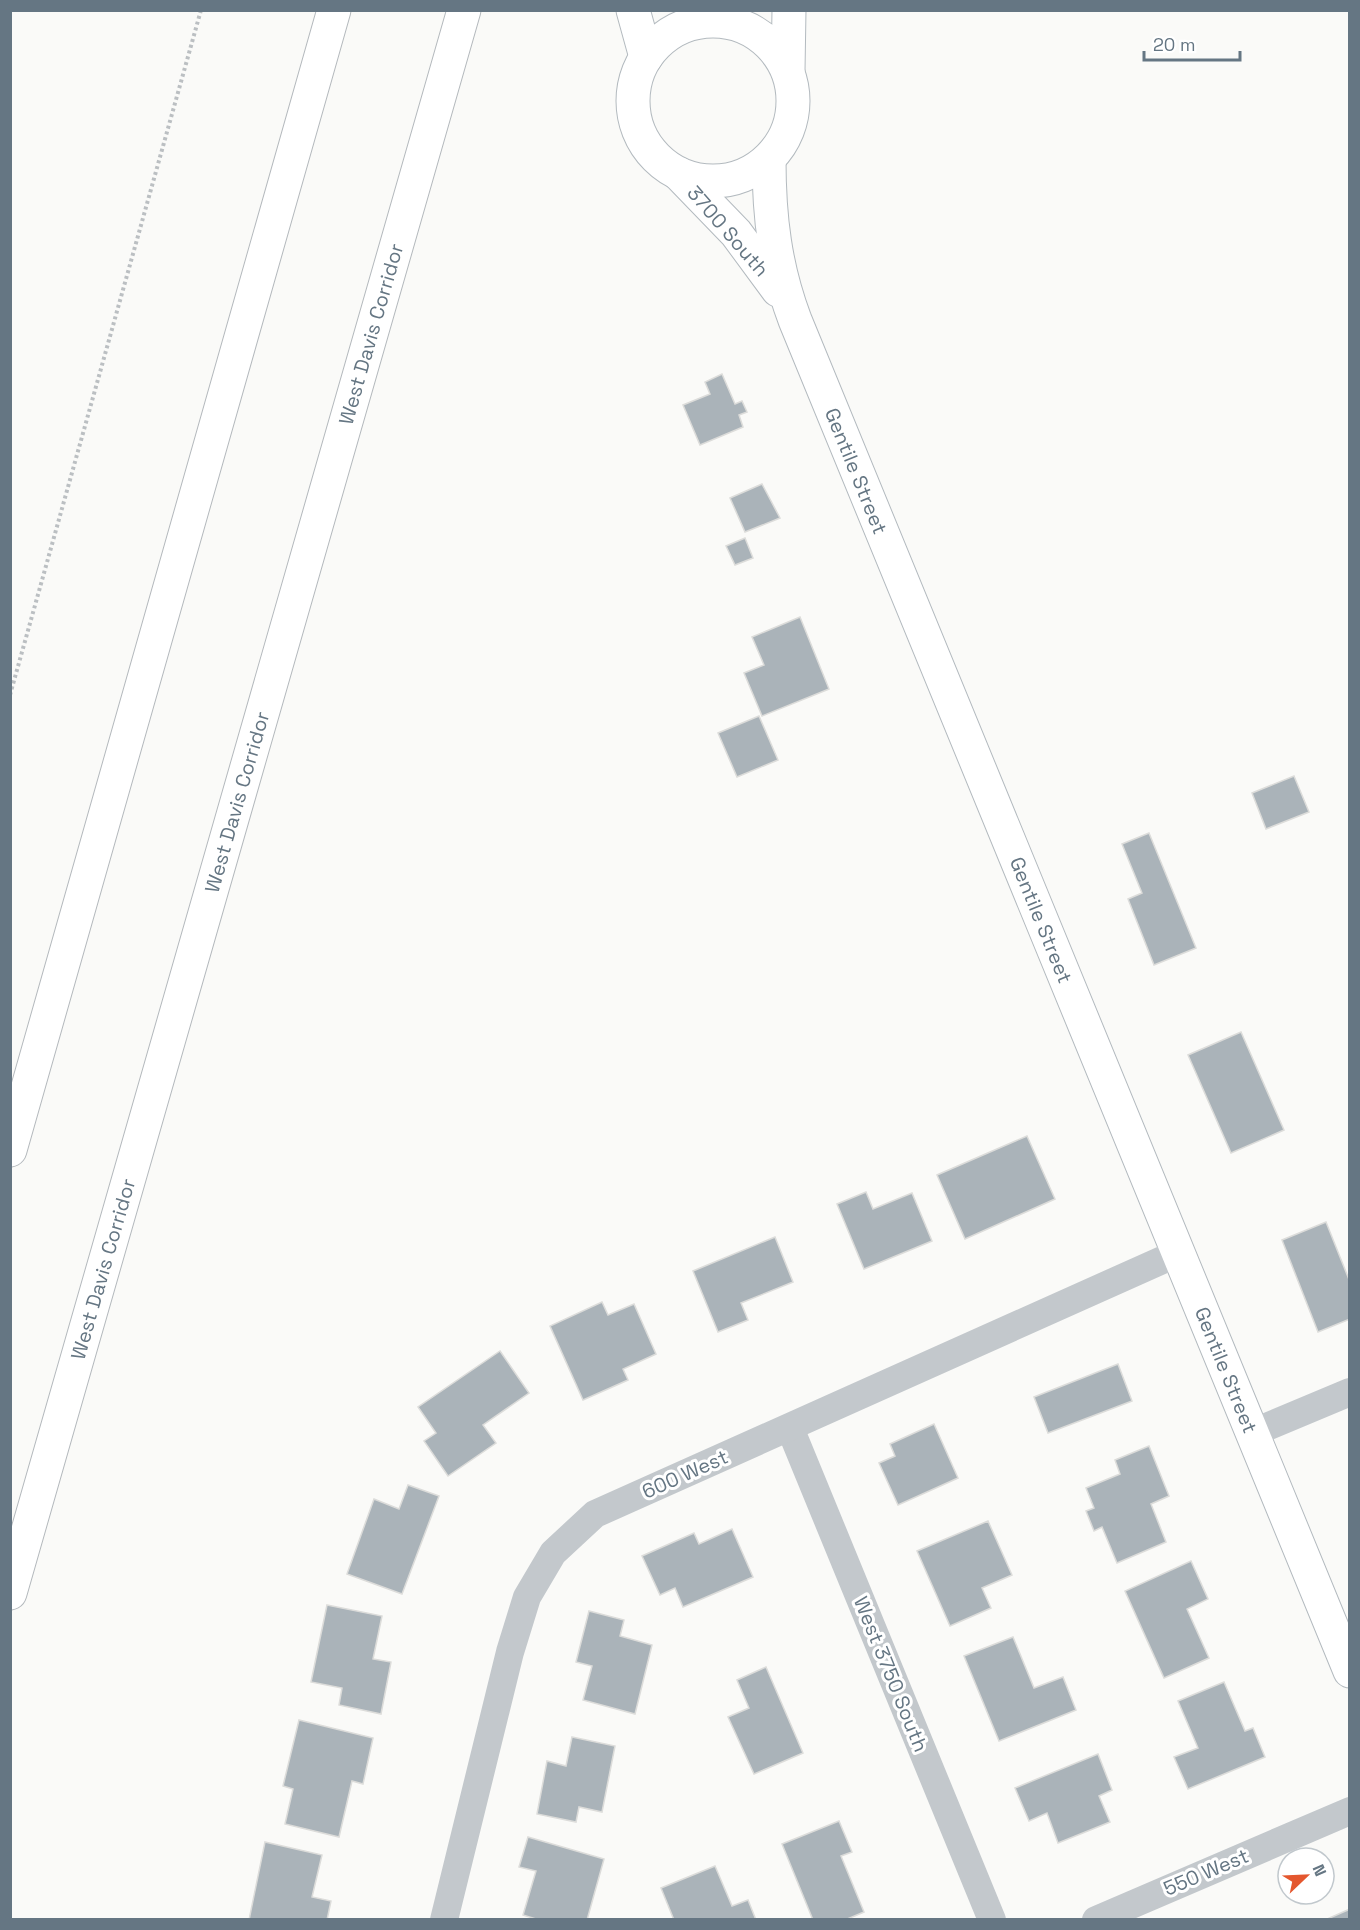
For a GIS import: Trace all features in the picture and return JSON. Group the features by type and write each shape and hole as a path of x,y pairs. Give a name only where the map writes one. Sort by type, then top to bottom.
{"main road":[{"path":"10,1150 334,10"},
{"name":"West Davis Corridor","path":"10,1593 464,10"},
{"path":"633,10 646,57"},
{"path":"788,71 789,10"},
{"path":"717,16 749,29 765,40 778,54 788,71 793,89 794,109 790,128 781,146 769,160 753,172 735,180 716,182 696,180 678,174 648,149 633,113 633,93 637,75 646,57 658,42 692,23 717,16"},
{"name":"Gentile Street","path":"769,160 771,232 776,262 795,320 1350,1671"},
{"name":"3700 South","path":"678,174 736,234 758,261 795,320"}],"street":[{"name":"600 West","path":"444,1920 510,1652 527,1597 553,1553 595,1514 1178,1253"},
{"path":"1252,1433 1350,1392"},
{"name":"West 3750 South","path":"790,1428 992,1920"},
{"name":"550 West","path":"1096,1920 1350,1811"}],"path":[{"path":"10,695 201,10"}],"building":[{"path":"722,374 735,404 742,401 747,412 739,415 743,427 700,445 683,405 710,394 705,382"},
{"path":"762,484 780,518 745,532 730,498"},
{"path":"745,538 753,558 735,565 726,546"},
{"path":"800,617 829,689 762,716 744,673 764,665 752,637"},
{"path":"759,716 778,760 737,777 718,733"},
{"path":"1294,776 1309,812 1266,829 1252,793"},
{"path":"1149,833 1196,948 1154,965 1128,899 1142,893 1122,844"},
{"path":"1241,1032 1284,1130 1231,1153 1188,1055"},
{"path":"1027,1136 1055,1199 965,1239 937,1175"},
{"path":"866,1192 873,1209 912,1193 932,1241 864,1269 837,1204"},
{"path":"1326,1222 1350,1282 1350,1319 1318,1332 1282,1240"},
{"path":"775,1237 793,1282 741,1303 748,1320 718,1332 693,1271"},
{"path":"602,1302 608,1315 634,1304 656,1354 623,1369 628,1380 583,1400 550,1326"},
{"path":"500,1351 529,1393 483,1425 496,1443 448,1476 424,1441 436,1433 418,1407"},
{"path":"1118,1364 1132,1401 1048,1433 1034,1397"},
{"path":"934,1424 958,1478 898,1505 879,1463 895,1456 890,1444"},
{"path":"1149,1446 1169,1496 1151,1504 1166,1542 1117,1563 1102,1527 1094,1531 1086,1511 1094,1508 1086,1488 1120,1474 1115,1460"},
{"path":"408,1485 439,1496 402,1594 347,1574 374,1499 399,1509"},
{"path":"988,1521 1012,1575 982,1588 991,1608 950,1626 917,1551"},
{"path":"732,1529 753,1577 683,1607 675,1588 660,1595 642,1556 694,1533 699,1544"},
{"path":"1191,1561 1208,1599 1187,1609 1209,1658 1164,1678 1125,1591"},
{"path":"327,1605 382,1616 373,1659 391,1662 381,1714 339,1705 342,1688 311,1682"},
{"path":"589,1611 624,1620 620,1636 652,1645 635,1714 583,1700 592,1666 576,1662"},
{"path":"1013,1637 1034,1688 1063,1677 1076,1710 999,1741 964,1656"},
{"path":"766,1667 803,1753 754,1774 728,1717 749,1708 737,1680"},
{"path":"1224,1682 1245,1731 1253,1728 1265,1757 1188,1789 1174,1757 1198,1748 1178,1701"},
{"path":"299,1720 373,1738 363,1784 352,1781 339,1837 285,1824 293,1789 283,1786"},
{"path":"572,1737 615,1746 602,1812 579,1807 576,1822 537,1814 547,1761 566,1766"},
{"path":"1098,1754 1112,1790 1099,1796 1110,1822 1058,1843 1047,1813 1029,1821 1015,1788"},
{"path":"839,1821 852,1852 841,1856 864,1912 845,1920 813,1920 782,1844"},
{"path":"528,1837 604,1859 587,1920 539,1920 523,1915 536,1871 519,1867"},
{"path":"265,1842 322,1855 312,1897 331,1901 327,1920 249,1920"},
{"path":"715,1866 732,1906 748,1900 756,1920 674,1920 661,1888"},
{"path":"1350,1909 1350,1920 1325,1920"}]}
